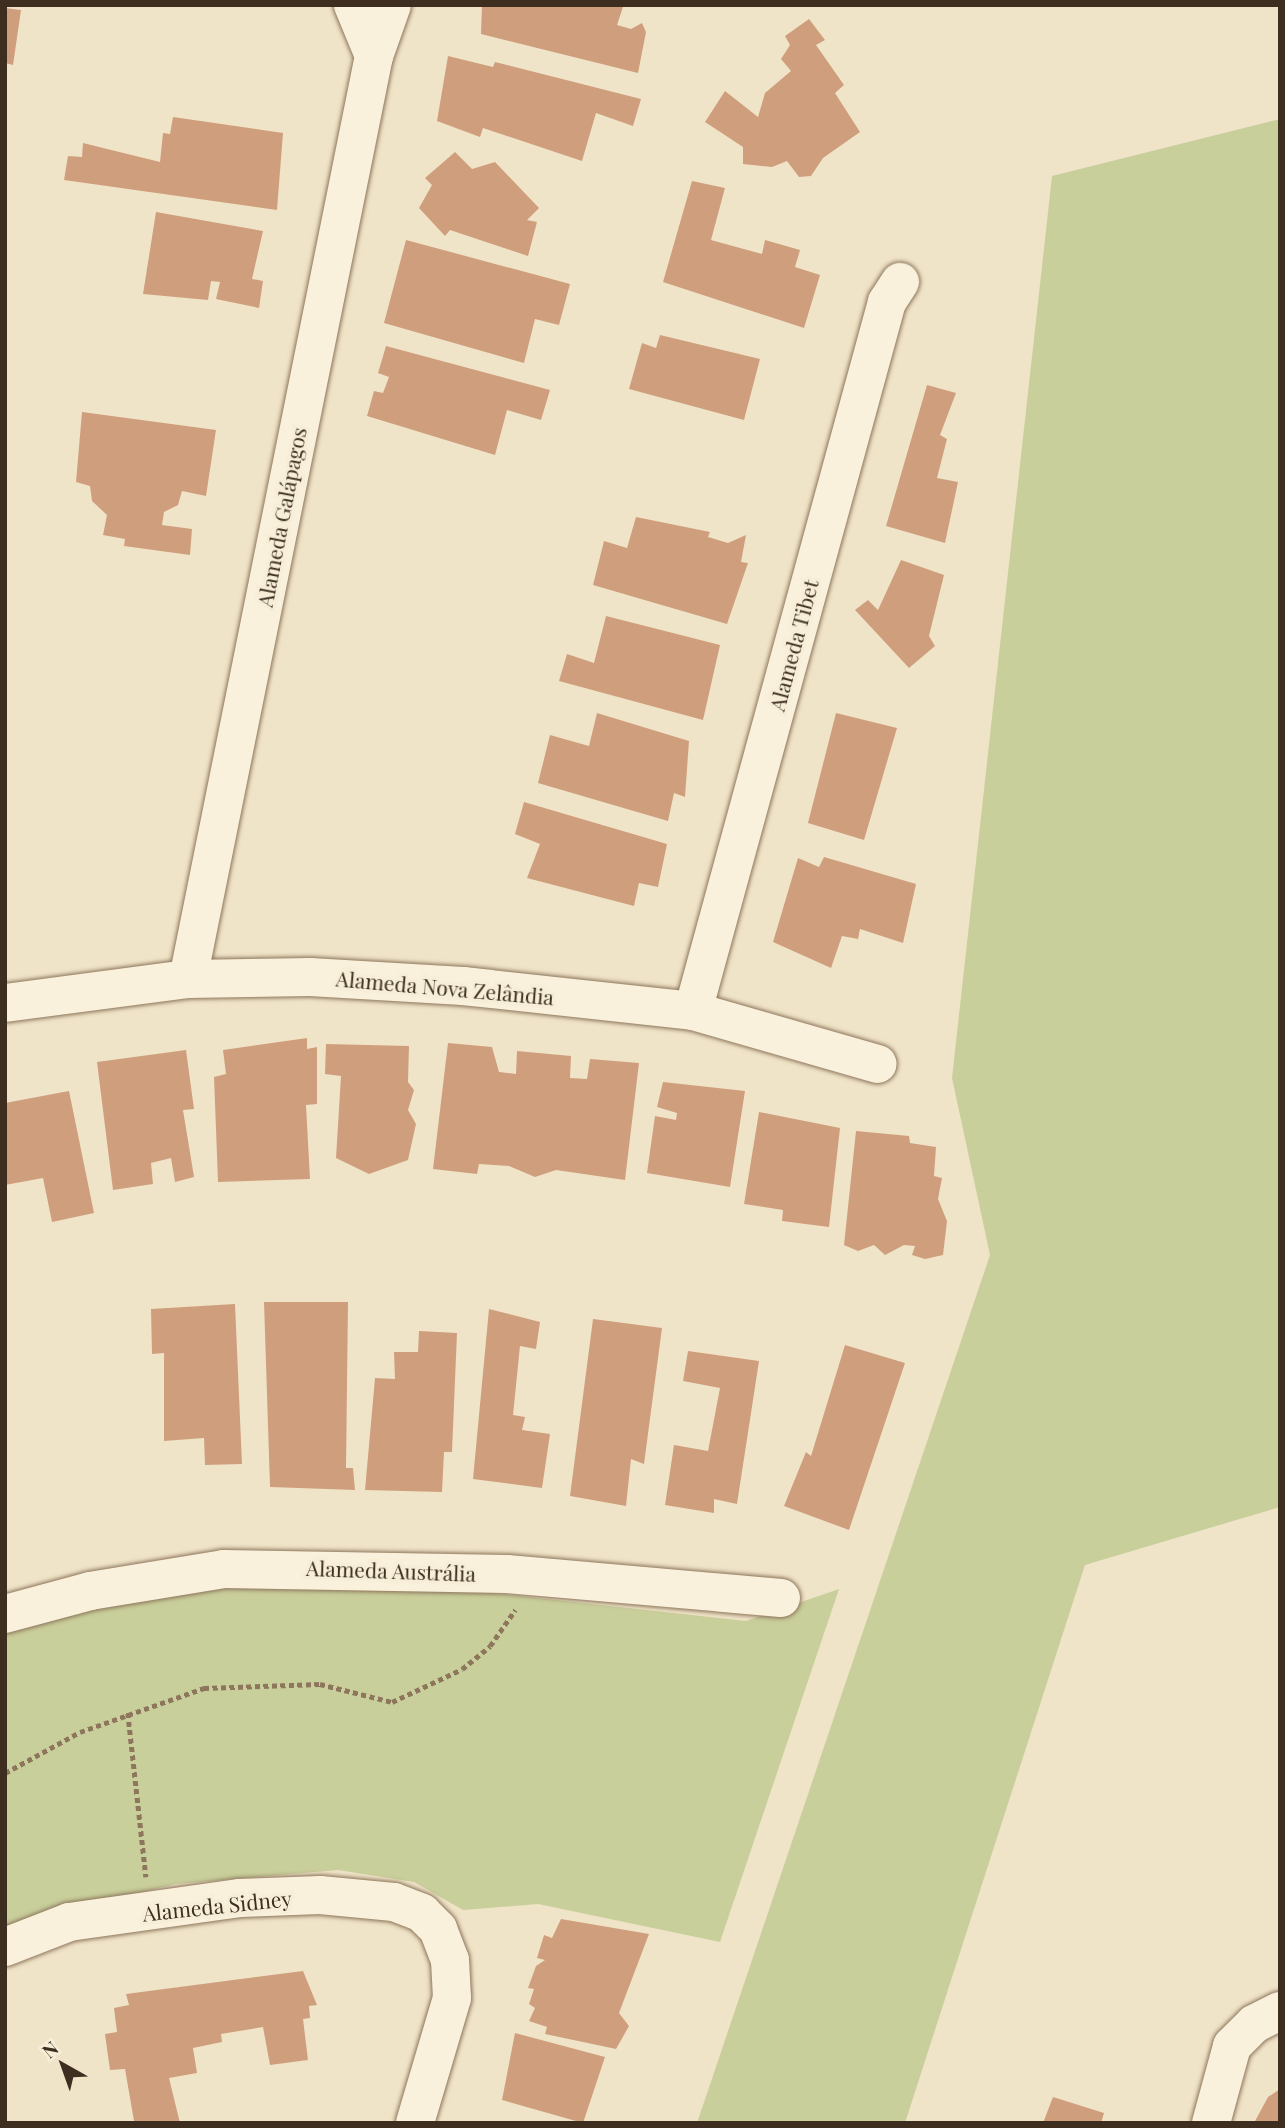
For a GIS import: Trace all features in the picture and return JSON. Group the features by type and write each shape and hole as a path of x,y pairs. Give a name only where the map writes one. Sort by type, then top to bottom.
{"street":[{"path":"353,5 374,56"},
{"name":"Alameda Galápagos","path":"188,979 374,56 392,5"},
{"name":"Alameda Tibet","path":"693,1011 887,302 900,282"},
{"name":"Alameda Nova Zelândia","path":"5,1003 188,979 310,977 463,986 693,1011 878,1064"},
{"name":"Alameda Austrália","path":"5,1614 90,1591 224,1569 360,1567 530,1577 781,1598"},
{"name":"Alameda Sidney","path":"5,1947 69,1922 240,1898 320,1895 394,1902 422,1913 438,1929 450,1960 452,1998 415,2123"},
{"path":"1210,2123 1232,2046 1254,2024 1280,2011"}],"path":[{"path":"5,1773 128,1713 170,1696 225,1686 320,1684 391,1702 427,1690 490,1646 530,1577"},
{"path":"128,1713 150,1912"}],"green space":[{"path":"1280,119 1280,1507 1085,1565 905,2123 697,2123 990,1255 952,1078 1052,176"},
{"path":"401,1583 746,1621 839,1589 720,1942 538,1904 463,1910 414,1882 338,1870 175,1884 5,1926 5,1626 184,1587"}],"building":[{"path":"482,5 623,7 617,25 631,29 642,23 646,32 638,73 481,34"},
{"path":"5,8 21,10 13,65 5,63"},
{"path":"809,19 825,40 816,45 844,85 835,93 860,132 823,158 811,176 799,177 787,161 772,167 743,164 743,147 705,122 725,91 758,117 765,93 791,71 781,59 790,45 785,36"},
{"path":"448,56 493,67 495,62 641,99 633,126 596,113 582,161 483,128 480,137 437,121"},
{"path":"173,117 283,133 277,210 64,180 68,156 82,157 83,143 160,162 163,133 170,134"},
{"path":"455,152 472,169 495,162 539,208 527,220 537,222 528,256 450,230 445,236 419,208 432,185 425,178"},
{"path":"692,181 725,188 711,240 762,254 765,240 800,250 795,267 820,275 804,328 663,282"},
{"path":"156,212 263,231 252,279 263,281 259,308 216,299 220,282 211,281 208,300 143,294"},
{"path":"406,240 570,284 559,325 535,319 524,363 384,323"},
{"path":"660,335 760,359 744,420 629,389 642,343 656,348"},
{"path":"386,346 550,390 541,420 507,410 495,455 367,416 374,391 383,393 389,377 378,373"},
{"path":"927,385 956,393 940,435 947,439 937,478 958,482 945,543 886,526"},
{"path":"82,412 216,430 206,496 182,491 178,505 164,512 162,525 192,529 190,555 124,546 125,539 103,535 107,515 92,501 90,486 76,482"},
{"path":"636,517 710,532 708,537 728,543 746,535 741,562 748,563 727,624 593,585 604,541 627,548"},
{"path":"901,560 944,575 929,636 935,646 909,668 855,610 868,600 878,610"},
{"path":"606,616 720,645 703,720 559,681 567,654 594,663"},
{"path":"597,713 689,741 685,797 674,793 668,821 538,783 550,735 589,746"},
{"path":"836,713 897,728 864,840 808,823"},
{"path":"524,802 667,844 658,887 639,883 634,906 527,878 540,844 515,834"},
{"path":"824,857 916,884 903,943 860,929 858,939 842,936 831,968 773,942 798,858 819,867"},
{"path":"307,1038 307,1049 317,1047 317,1104 306,1105 310,1179 218,1182 214,1077 226,1074 223,1050"},
{"path":"448,1043 492,1047 499,1072 516,1074 517,1051 571,1056 570,1078 587,1079 590,1059 639,1063 625,1180 556,1170 535,1177 509,1166 479,1164 477,1174 433,1169"},
{"path":"326,1044 409,1046 408,1082 414,1090 408,1110 416,1124 408,1160 369,1174 336,1158 341,1076 325,1074"},
{"path":"186,1050 194,1109 183,1110 194,1177 175,1182 171,1158 151,1163 153,1184 113,1190 97,1062"},
{"path":"663,1082 745,1091 730,1187 647,1173 655,1116 676,1120 677,1113 657,1107"},
{"path":"69,1091 94,1213 52,1222 43,1178 5,1185 5,1103"},
{"path":"759,1112 840,1128 829,1227 782,1221 783,1210 744,1204"},
{"path":"856,1131 909,1136 910,1143 936,1147 934,1176 942,1178 938,1199 947,1221 943,1255 925,1259 912,1255 915,1246 904,1245 885,1255 874,1245 858,1251 844,1245"},
{"path":"264,1302 348,1302 346,1468 353,1468 355,1490 270,1487"},
{"path":"235,1304 242,1464 205,1465 204,1438 164,1441 164,1353 152,1354 151,1309"},
{"path":"489,1309 540,1322 536,1349 520,1346 513,1415 525,1417 522,1430 550,1434 542,1488 473,1479"},
{"path":"593,1319 662,1328 644,1464 631,1459 626,1506 570,1496"},
{"path":"419,1331 457,1333 452,1452 444,1452 442,1492 365,1490 375,1378 395,1379 394,1352 418,1352"},
{"path":"845,1345 905,1363 849,1530 784,1506 806,1452 811,1456"},
{"path":"688,1351 759,1361 737,1504 714,1499 714,1513 665,1505 674,1445 708,1451 720,1388 683,1381"},
{"path":"561,1919 649,1934 619,2013 629,2026 616,2049 545,2034 547,2027 529,2021 535,2008 529,2004 534,1989 528,1988 536,1966 545,1960 537,1958 544,1935 552,1938"},
{"path":"303,1971 317,2005 309,2006 310,2018 303,2019 308,2060 270,2065 263,2027 221,2034 222,2042 193,2048 197,2073 169,2078 180,2123 134,2121 125,2069 110,2070 105,2034 117,2032 114,2008 129,2005 126,1994"},
{"path":"515,2033 605,2057 583,2123 502,2100"},
{"path":"1280,2089 1280,2123 1254,2123 1268,2097"},
{"path":"1053,2097 1104,2113 1101,2123 1043,2123"}]}
